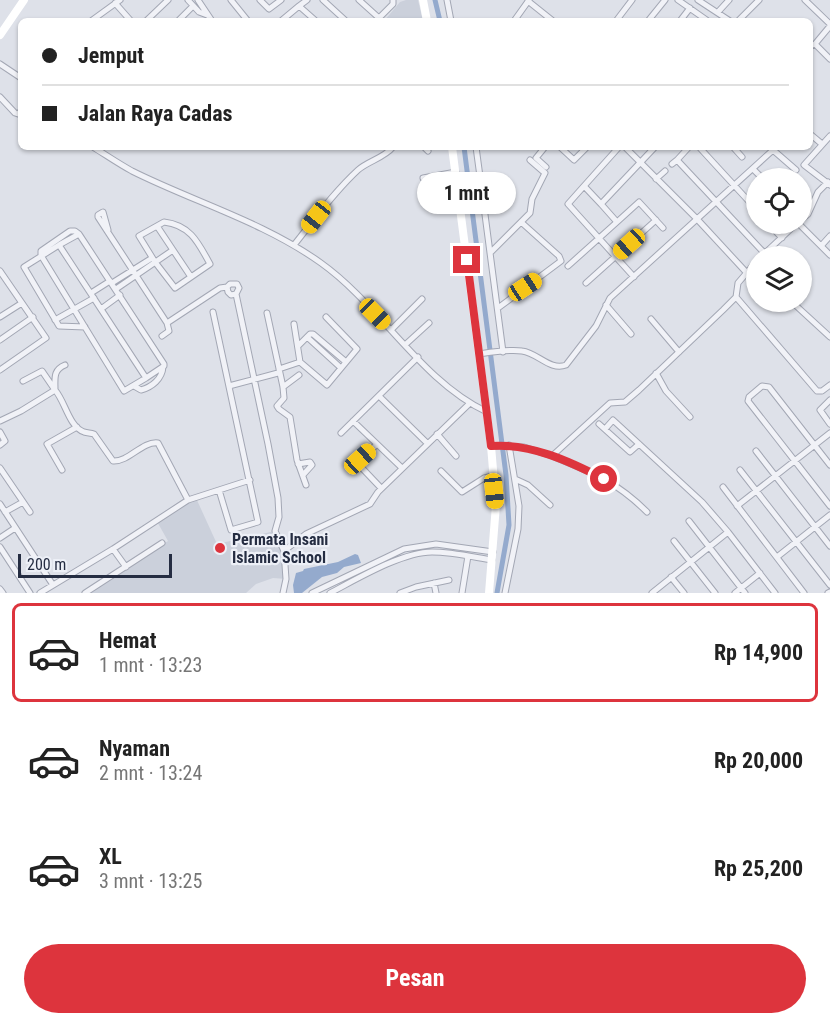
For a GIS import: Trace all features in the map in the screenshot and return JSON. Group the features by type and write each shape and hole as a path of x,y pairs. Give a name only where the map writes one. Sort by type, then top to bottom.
{"street":[{"path":"0,35 24,0"},
{"path":"149,18 168,0"},
{"path":"188,0 207,15"},
{"path":"198,0 210,18"},
{"path":"231,0 246,18"},
{"path":"260,0 269,9 281,0"},
{"path":"285,18 307,0"},
{"path":"323,0 341,18"},
{"path":"359,0 380,18 394,0"},
{"path":"423,0 426,18"},
{"path":"447,0 450,18"},
{"path":"618,18 632,0"},
{"path":"650,18 664,0"},
{"path":"678,0 704,18"},
{"path":"698,0 726,18"},
{"path":"718,12 729,0"},
{"path":"741,18 759,0"},
{"path":"806,0 830,25 813,45 830,59"},
{"path":"97,18 118,1 129,18"},
{"path":"516,18 528,1 549,18"},
{"path":"181,18 193,6"},
{"path":"299,6 313,18"},
{"path":"682,18 690,8"},
{"path":"0,64 18,76"},
{"path":"0,97 18,114"},
{"path":"813,136 822,144"},
{"path":"812,205 818,192 829,184 804,165 830,136"},
{"path":"98,150 132,170 294,245 323,264 469,404 487,412"},
{"path":"294,245 357,171 390,150"},
{"path":"452,150 482,353 487,412 494,446 493,476 496,505 489,593"},
{"path":"476,150 498,308 501,352"},
{"path":"543,150 536,158 546,167"},
{"path":"563,150 574,160 583,150"},
{"path":"616,150 568,204 634,277"},
{"path":"552,456 610,403 625,402 679,352 736,297 738,283 746,272 629,150"},
{"path":"601,204 652,150"},
{"path":"686,150 674,162 717,201 755,246"},
{"path":"702,150 746,198"},
{"path":"736,150 742,157"},
{"path":"754,168 771,150"},
{"path":"773,150 794,168"},
{"path":"491,252 530,213 532,199 545,173 530,160"},
{"path":"656,179 665,171"},
{"path":"423,177 456,172"},
{"path":"482,353 525,352 555,366 564,366 570,362 596,326 610,298 746,176"},
{"path":"481,184 491,184"},
{"path":"584,186 618,222"},
{"path":"568,266 639,202 663,228"},
{"path":"586,283 656,220"},
{"path":"166,222 177,225 193,235 210,264 175,288 173,287 139,236 157,226 166,222"},
{"path":"498,308 561,261 559,256 522,222"},
{"path":"157,226 191,277"},
{"path":"108,230 166,323 169,331 162,336"},
{"path":"134,386 141,390 151,386 161,375 165,366 79,234 70,231 41,251 41,257 124,391 163,367"},
{"path":"79,234 24,267 59,326 85,327"},
{"path":"778,234 782,238"},
{"path":"774,246 786,234"},
{"path":"810,234 830,255"},
{"path":"821,246 830,236"},
{"path":"59,245 146,378"},
{"path":"55,320 173,250"},
{"path":"0,271 46,336 45,339 0,370"},
{"path":"0,286 7,281"},
{"path":"166,323 220,288 237,284 239,288 236,294 278,498 279,517 275,531 284,551 286,579 283,593"},
{"path":"227,287 229,294 236,294"},
{"path":"101,309 120,295"},
{"path":"736,297 818,391 830,385"},
{"path":"391,330 422,299"},
{"path":"0,317 22,303"},
{"path":"606,305 631,334"},
{"path":"213,312 259,520 257,523 231,530 219,490"},
{"path":"803,312 830,337"},
{"path":"267,313 283,387 284,398 277,406 290,417 298,464 306,485"},
{"path":"0,340 33,317"},
{"path":"294,324 300,362 327,385 357,348 326,317"},
{"path":"651,319 679,352"},
{"path":"406,344 429,323"},
{"path":"298,346 313,334 346,362"},
{"path":"307,337 341,368"},
{"path":"341,433 418,357"},
{"path":"229,386 279,371 300,362"},
{"path":"55,390 56,370 65,365"},
{"path":"23,381 42,371 60,396 77,427 83,432 94,434 110,459 115,462 152,443 158,443 188,500"},
{"path":"656,373 666,391 690,417"},
{"path":"283,387 299,375"},
{"path":"830,465 769,387 765,385 749,397 748,401 830,506"},
{"path":"0,421 55,390"},
{"path":"380,397 428,443"},
{"path":"830,400 822,405 820,410 830,424"},
{"path":"284,551 306,534 370,504 381,488 469,404"},
{"path":"605,429 613,420 702,502 776,593"},
{"path":"353,421 402,468"},
{"path":"599,424 630,453 639,444"},
{"path":"62,470 47,444 77,427"},
{"path":"0,432 5,441 0,446"},
{"path":"738,506 830,433"},
{"path":"437,434 456,456"},
{"path":"377,444 359,462 381,488"},
{"path":"505,593 518,529 519,506 508,445"},
{"path":"494,446 524,447 552,456 615,485 647,512"},
{"path":"756,450 830,546"},
{"path":"298,464 309,462 312,465 303,475"},
{"path":"0,468 30,512"},
{"path":"740,470 830,585"},
{"path":"441,471 462,492 484,478 493,476"},
{"path":"515,479 528,485 550,505"},
{"path":"40,593 188,500 250,480"},
{"path":"723,488 804,593"},
{"path":"5,512 23,502"},
{"path":"0,504 53,585"},
{"path":"777,557 830,515"},
{"path":"689,521 743,590"},
{"path":"0,538 15,528"},
{"path":"652,593 728,532"},
{"path":"674,541 714,593"},
{"path":"85,593 162,543"},
{"path":"312,593 404,549 436,544 493,556"},
{"path":"0,547 30,593"},
{"path":"113,549 126,567"},
{"path":"330,593 411,555 432,552 493,556"},
{"path":"462,593 468,556"},
{"path":"735,593 743,590 760,573"},
{"path":"671,577 684,593"},
{"path":"400,593 450,580"},
{"path":"434,583 436,593"},
{"path":"0,589 3,593"}],"shaded area":[{"path":"418,0 422,18 387,18 400,2"},
{"name":"Permata Insani Islamic School","path":"186,497 196,498 217,544 275,531 281,544 286,579 273,578 256,584 246,593 86,593 168,541 155,518"}],"water":[{"path":"355,554 358,555 361,563 344,567 337,573 322,577 302,593 294,593 296,573 304,569 338,562"}],"waterway":[{"path":"435,0 439,18"},
{"path":"464,150 506,475 509,525 497,593"}],"place":[{"name":"Permata Insani Islamic School","path":"220,548"}],"route":[{"path":"467,260 491,446 524,447 552,456 604,479"}]}
